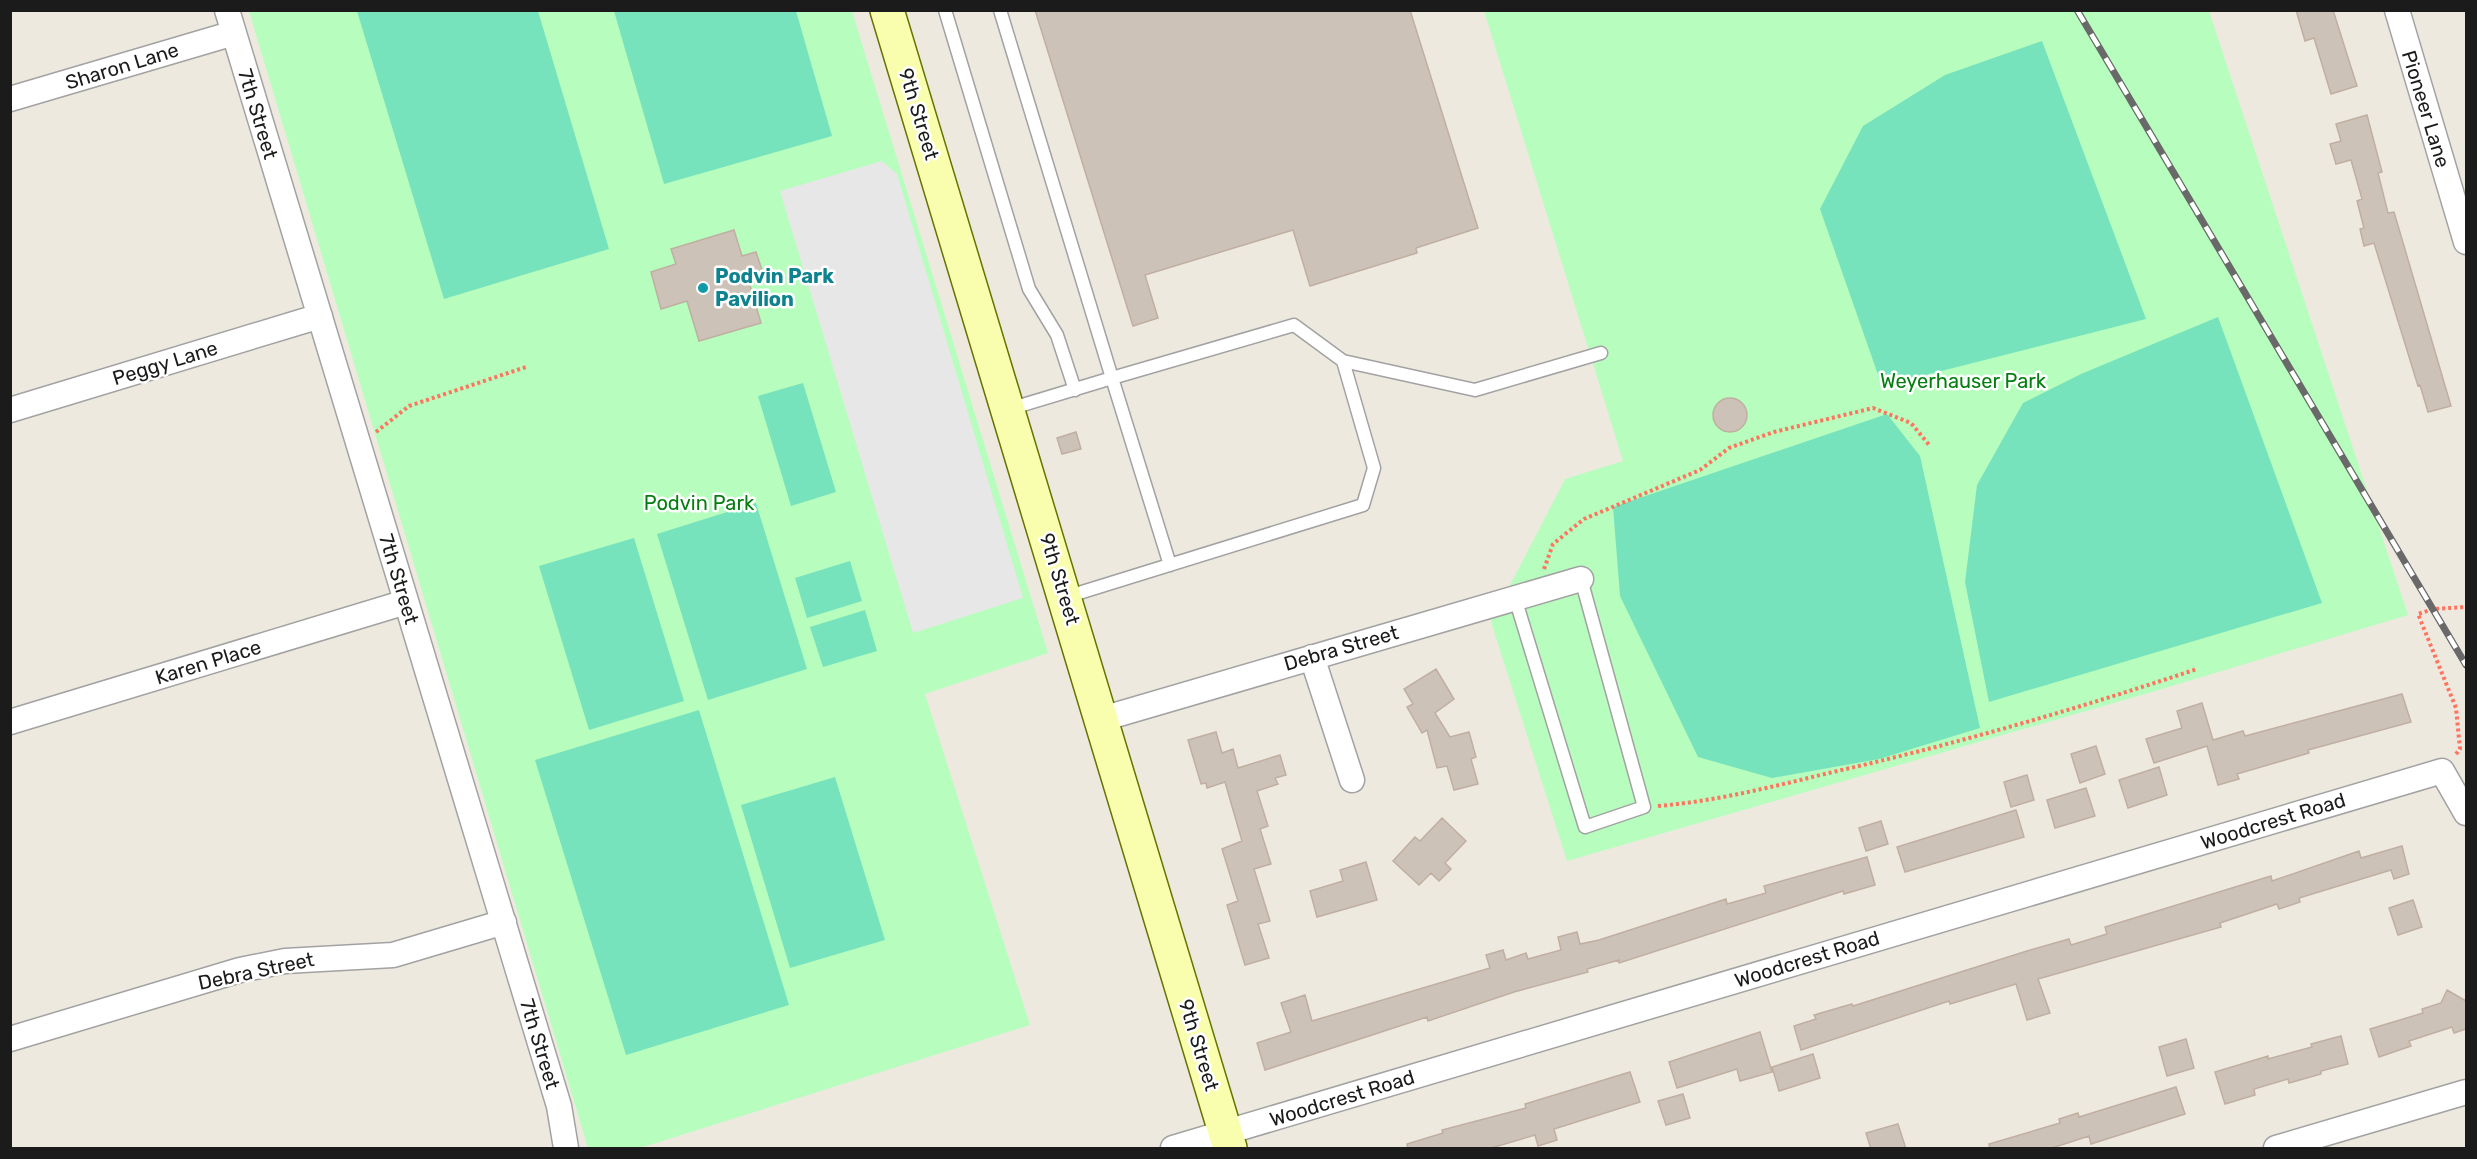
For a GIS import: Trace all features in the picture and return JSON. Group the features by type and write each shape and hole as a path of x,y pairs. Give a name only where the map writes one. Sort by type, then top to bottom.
{"street":[{"name":"9th Street","path":"887,10 1009,409 1227,1140"},
{"name":"Pioneer Lane","path":"2397,10 2466,242"},
{"name":"Sharon Lane","path":"10,99 231,22"},
{"name":"7th Street","path":"231,22 559,1106 566,1149"},
{"name":"Peggy Lane","path":"10,410 320,316"},
{"name":"Debra Street","path":"1102,719 1581,579"},
{"name":"Karen Place","path":"10,722 406,602"},
{"path":"1312,657 1352,780"},
{"path":"2442,771 2466,813"},
{"name":"Woodcrest Road","path":"1173,1149 1227,1140 2442,771"},
{"name":"Debra Street","path":"10,1039 240,970 285,960 393,955 504,922"},
{"path":"2276,1149 2466,1092"}],"lane":[{"path":"945,10 1029,289 1057,335 1075,390"},
{"path":"1000,10 1170,565"},
{"path":"1009,409 1294,325 1343,361 1475,390 1601,353"},
{"path":"1065,597 1363,505 1374,468 1343,361"},
{"path":"1525,595 1585,827 1644,807 1581,579"}],"path":[{"path":"359,446 409,405 526,367"},
{"path":"1525,595 1552,544 1584,519 1700,470 1729,448 1774,432 1873,408 1911,423 1930,446"},
{"path":"2442,771 2460,749 2460,723 2447,681 2418,614 2433,609 2466,606"},
{"path":"1644,807 1702,802 1892,758 2089,705 2197,669"}],"green space":[{"name":"Podvin Park","path":"249,11 852,11 1048,653 925,694 1030,1025 640,1148 588,1148"},
{"path":"357,11 538,11 609,249 444,299"},
{"path":"614,11 796,11 832,136 664,184"},
{"name":"Weyerhauser Park","path":"1484,11 2209,11 2408,615 2152,692 1567,861 1491,622 1565,479 1623,461"},
{"path":"2042,41 2146,319 1882,386 1820,209 1863,126 1945,75"},
{"path":"2218,317 2322,603 1989,702 1965,582 1977,485 2023,403 2081,374"},
{"path":"803,383 836,492 791,506 758,396"},
{"path":"1887,414 1920,456 1980,728 1879,759 1772,778 1698,757 1620,596 1613,507"},
{"path":"756,503 807,669 708,700 657,534"},
{"path":"634,538 684,701 589,730 539,566"},
{"path":"850,561 862,601 807,618 795,578"},
{"path":"865,610 877,651 823,667 810,627"},
{"path":"699,710 789,1005 626,1055 535,760"},
{"path":"835,777 885,940 790,968 741,805"}],"shaded area":[{"path":"882,161 897,174 1023,598 913,633 780,191"}],"building":[{"path":"1035,10 1410,10 1478,228 1416,248 1417,253 1310,286 1293,230 1145,275 1158,318 1133,326"},
{"path":"2296,10 2333,10 2357,86 2331,94 2314,38 2305,41"},
{"path":"2367,115 2382,172 2378,173 2388,213 2394,212 2451,406 2428,412 2374,243 2364,246 2360,229 2364,228 2357,201 2362,199 2351,160 2336,164 2330,144 2341,141 2336,124"},
{"name":"Podvin Park Pavilion","path":"734,230 742,256 756,252 762,270 747,275 761,323 699,341 687,301 661,309 651,272 676,264 671,249"},
{"path":"1730,398 1742,403 1747,415 1742,427 1730,432 1718,427 1713,415 1718,403"},
{"path":"1076,432 1081,449 1062,454 1057,438"},
{"path":"1436,669 1454,699 1435,713 1450,737 1469,732 1476,757 1471,759 1478,784 1454,790 1447,766 1437,768 1427,730 1422,733 1407,707 1413,704 1404,689"},
{"path":"2402,694 2411,722 2308,750 2309,753 2237,774 2239,779 2218,785 2207,746 2154,763 2146,739 2182,728 2177,711 2202,703 2213,740 2243,731 2245,736"},
{"path":"1216,732 1222,753 1233,749 1238,768 1280,755 1286,775 1275,778 1278,784 1257,791 1268,826 1260,829 1271,864 1254,869 1270,921 1258,924 1269,958 1245,965 1227,905 1238,901 1222,849 1242,841 1225,782 1207,788 1206,783 1201,784 1188,740"},
{"path":"2096,746 2105,774 2080,783 2071,754"},
{"path":"2159,767 2167,795 2128,808 2119,780"},
{"path":"2027,775 2034,800 2011,807 2004,782"},
{"path":"2086,788 2095,816 2055,828 2047,800"},
{"path":"2016,810 2024,837 1905,872 1897,847"},
{"path":"1442,818 1466,841 1445,863 1451,869 1439,881 1431,873 1419,885 1393,861 1415,837 1420,841"},
{"path":"1881,821 1888,844 1866,851 1859,828"},
{"path":"2402,846 2409,874 2394,879 2391,870 2299,898 2300,902 2279,909 2277,904 2220,923 2221,927 2038,979 2050,1013 2027,1020 2016,984 1950,1004 1949,1001 1801,1050 1794,1026 1816,1019 1814,1015 1852,1004 1853,1006 2069,939 2071,945 2107,934 2105,927 2271,876 2272,881 2359,851 2361,858"},
{"path":"1867,857 1875,885 1844,894 1843,891 1619,963 1619,960 1587,969 1588,972 1514,992 1428,1021 1427,1017 1265,1070 1257,1043 1291,1032 1281,1003 1305,995 1312,1021 1490,968 1486,955 1503,950 1506,960 1526,953 1528,959 1561,950 1558,937 1577,932 1580,944 1599,940 1726,899 1727,904 1766,893 1764,886"},
{"path":"1366,862 1377,900 1317,917 1310,891 1343,881 1340,870"},
{"path":"2413,900 2422,927 2398,935 2389,908"},
{"path":"2447,990 2466,1001 2466,1029 2454,1033 2452,1027 2409,1041 2411,1046 2379,1057 2370,1029 2423,1013 2422,1009 2441,1003"},
{"path":"1760,1032 1772,1072 1740,1081 1737,1069 1677,1088 1669,1062"},
{"path":"2341,1036 2348,1064 2289,1083 2288,1079 2254,1089 2255,1095 2225,1104 2215,1072 2268,1056 2268,1059 2312,1047 2311,1044"},
{"path":"2186,1039 2194,1068 2167,1076 2159,1047"},
{"path":"1813,1054 1820,1078 1779,1091 1772,1067"},
{"path":"1630,1072 1640,1102 1554,1129 1557,1140 1538,1146 1535,1135 1488,1149 1408,1149 1407,1144 1443,1133 1442,1130 1526,1108 1525,1104"},
{"path":"2176,1087 2185,1114 2091,1144 2089,1136 2049,1149 1990,1149 1989,1144 2060,1123 2059,1119 2078,1113 2079,1117"},
{"path":"1683,1094 1690,1118 1666,1125 1658,1101"},
{"path":"1898,1124 1906,1149 1871,1149 1866,1133"}],"railway":[{"path":"2077,10 2466,665"}],"place":[{"name":"Podvin Park Pavilion","path":"703,288"}]}
